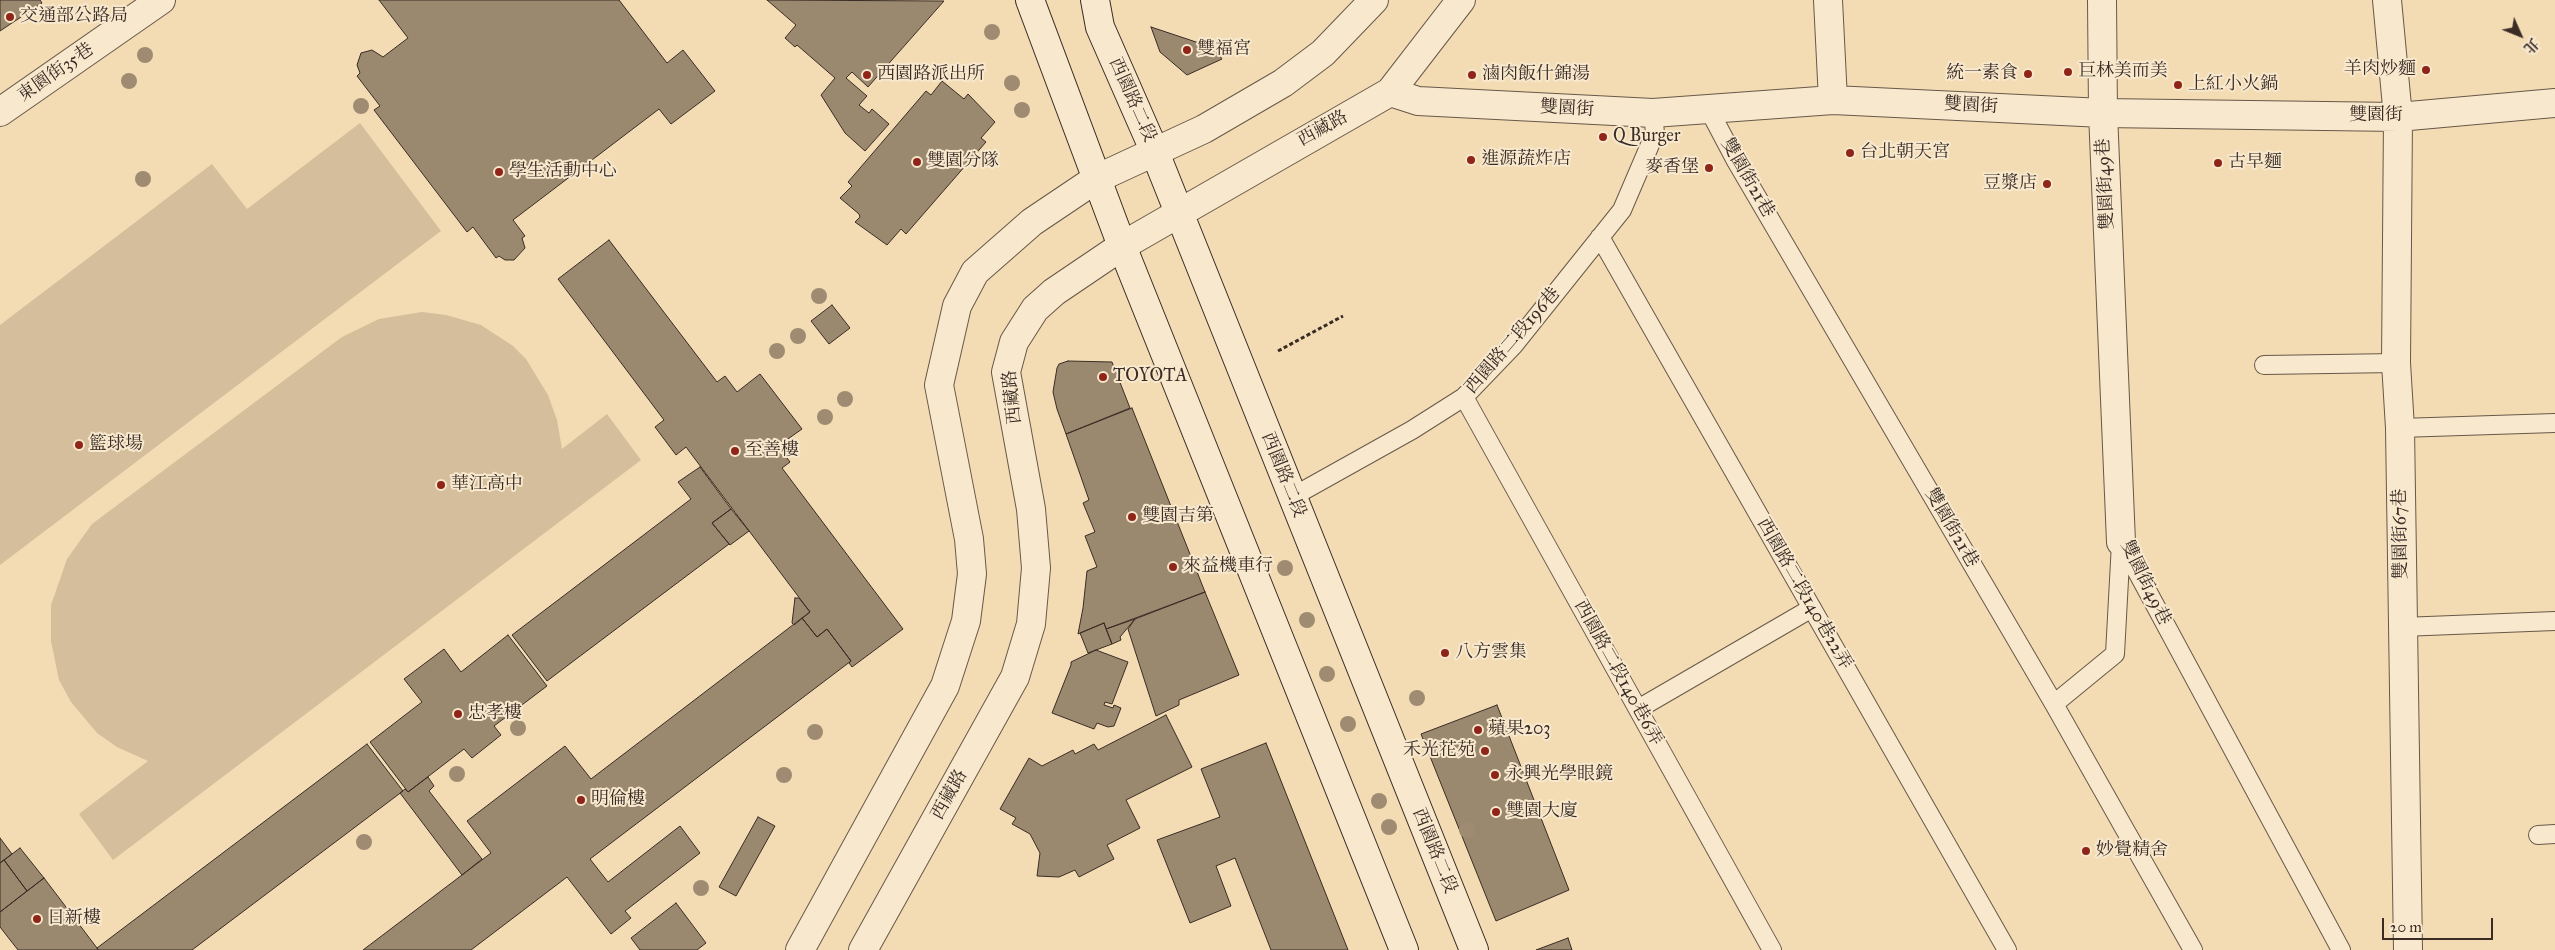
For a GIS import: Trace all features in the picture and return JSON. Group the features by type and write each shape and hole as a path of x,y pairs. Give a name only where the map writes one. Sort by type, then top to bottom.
{"street":[{"name":"東園街35巷","path":"0,112 161,0"},
{"path":"1030,0 1122,246 1404,950"},
{"name":"西園路二段","path":"1095,0 1100,27 1154,150 1474,950"},
{"path":"800,950 945,686 966,621 972,574 969,539 939,385 957,306 975,272 1008,241 1096,179 1232,114 1283,83 1323,53 1374,0"},
{"name":"西藏路","path":"863,950 1015,677 1031,624 1036,568 1032,519 1006,372 1014,342 1035,309 1054,292 1122,246 1390,92 1461,0"},
{"path":"1828,0 1833,100"},
{"name":"雙園街49巷","path":"2102,0 2103,113 2121,542"},
{"name":"雙園街67巷","path":"2387,0 2398,117 2396,363 2400,428 2408,950"},
{"name":"雙園街","path":"1390,92 1418,101 1653,114 1708,108 1833,100 2103,113 2398,117 2555,103"}],"lane":[{"name":"雙園街21巷","path":"1708,108 1746,178 2054,704 2193,950"},
{"name":"西園路二段196巷","path":"1292,497 1412,430 1464,397 1514,345 1622,210 1655,134 1653,114"},
{"name":"西園路二段140巷22弄","path":"1600,237 2007,950"},
{"path":"2264,365 2396,363"},
{"name":"西園路二段140巷6弄","path":"1464,397 1772,950"},
{"path":"2400,428 2555,423"},
{"path":"2054,704 2115,654 2121,542"},
{"name":"雙園街49巷","path":"2121,542 2341,950"},
{"path":"1638,709 1812,608"},
{"path":"2402,627 2555,621"}],"path":[{"path":"1278,351 1342,316"}],"shaded area":[{"name":"籃球場","path":"360,123 441,231 0,565 0,325 212,164 247,209"},
{"path":"422,312 446,315 481,325 513,346 526,359 548,395 557,420 562,449 607,414 641,460 113,860 79,814 148,761 117,747 97,733 71,702 59,680 51,641 51,605 67,559 92,524 342,337 379,319"}],"building":[{"name":"交通部公路局","path":"0,0 40,0 42,3 0,31"},
{"name":"學生活動中心","path":"379,0 619,0 667,63 683,50 715,91 671,124 659,109 513,220 525,236 522,238 525,248 514,260 505,260 499,256 496,258 473,227 467,232 374,110 380,106 357,76 360,73 357,65 361,53 372,50 383,57 408,38"},
{"name":"西園路派出所","path":"767,0 944,1 868,87 852,72 846,78 867,96 859,105 869,113 872,109 889,124 865,151 845,133 821,95 835,78 797,45 795,47 785,38 796,25"},
{"name":"雙福宮","path":"1151,27 1214,48 1222,59 1187,75 1160,52"},
{"name":"雙園分隊","path":"942,81 964,99 968,94 995,122 981,138 986,142 906,234 901,229 887,245 855,222 860,217 859,214 840,198 852,186 848,182 926,91 931,95"},
{"name":"至善樓","path":"609,240 717,382 725,376 737,392 760,374 802,429 778,446 790,462 782,468 903,629 852,667 849,663 851,661 827,629 817,637 802,618 810,612 686,447 676,455 655,427 664,420 558,279"},
{"path":"832,305 850,328 829,344 811,321"},
{"path":"1068,361 1112,362 1130,408 1066,434 1053,392 1057,368 1059,364"},
{"name":"雙園吉第","path":"1132,408 1205,592 1106,629 1104,623 1078,634 1087,571 1097,567 1085,536 1095,532 1083,503 1089,500 1066,434"},
{"path":"700,467 731,509 712,523 729,544 547,681 512,635 691,499 678,482"},
{"path":"731,509 749,531 730,545 712,523"},
{"path":"1205,592 1239,675 1179,700 1179,705 1156,716 1128,629 1135,619"},
{"path":"795,598 799,598 810,612 794,625 792,623"},
{"name":"明倫樓","path":"802,618 817,637 827,629 851,661 590,859 608,882 680,826 700,853 625,911 631,918 611,934 567,877 471,950 363,950 491,853 467,821 565,746 591,779"},
{"path":"1135,619 1120,637 1121,640 1112,644 1106,629"},
{"path":"1104,623 1112,644 1088,653 1080,633"},
{"name":"忠孝樓","path":"508,635 547,686 494,726 501,735 472,758 464,749 408,792 370,742 422,702 404,679 444,649 461,672"},
{"path":"1096,650 1128,662 1112,704 1105,702 1104,705 1113,708 1114,705 1121,708 1114,726 1108,727 1097,723 1094,729 1052,713 1071,662"},
{"name":"雙園大廈","path":"1497,705 1569,890 1496,921 1421,734"},
{"path":"1166,715 1192,767 1126,800 1140,828 1107,845 1114,859 1079,877 1075,870 1059,877 1037,876 1040,853 1030,834 1012,824 1016,818 1000,809 1029,758 1042,766 1073,750 1075,754 1094,744 1098,750"},
{"path":"1266,743 1348,950 1271,950 1235,858 1216,866 1231,906 1190,923 1157,840 1220,817 1201,769"},
{"path":"367,744 403,791 192,950 98,950 97,948"},
{"path":"428,777 434,786 429,791 482,859 462,875 400,793 405,789 408,792"},
{"path":"758,817 775,826 736,896 719,887"},
{"path":"0,838 12,854 0,863"},
{"path":"20,848 44,878 27,891 4,860"},
{"path":"4,860 27,891 0,912 0,863"},
{"name":"日新樓","path":"44,878 98,950 18,950 0,927 0,912"},
{"path":"676,903 706,943 697,950 640,950 631,938"},
{"path":"1568,938 1572,950 1536,950"}],"place":[{"name":"交通部公路局","path":"10,17"},
{"name":"雙福宮","path":"1187,50"},
{"name":"羊肉炒麵","path":"2426,70"},
{"name":"巨林美而美","path":"2068,72"},
{"name":"統一素食","path":"2028,74"},
{"name":"西園路派出所","path":"867,75"},
{"name":"滷肉飯什錦湯","path":"1472,75"},
{"name":"上紅小火鍋","path":"2178,85"},
{"name":"Q Burger","path":"1603,137"},
{"name":"台北朝天宮","path":"1850,153"},
{"name":"進源蔬炸店","path":"1471,160"},
{"name":"雙園分隊","path":"917,162"},
{"name":"古早麵","path":"2218,163"},
{"name":"麥香堡","path":"1709,168"},
{"name":"學生活動中心","path":"499,172"},
{"name":"豆漿店","path":"2047,184"},
{"name":"TOYOTA","path":"1103,377"},
{"name":"籃球場","path":"79,445"},
{"name":"至善樓","path":"735,451"},
{"name":"華江高中","path":"441,485"},
{"name":"雙園吉第","path":"1132,517"},
{"name":"來益機車行","path":"1173,567"},
{"name":"八方雲集","path":"1445,653"},
{"name":"忠孝樓","path":"458,714"},
{"name":"蘋果203","path":"1478,730"},
{"name":"禾光花苑","path":"1485,751"},
{"name":"永興光學眼鏡","path":"1495,775"},
{"name":"明倫樓","path":"581,800"},
{"name":"雙園大廈","path":"1496,812"},
{"name":"妙覺精舍","path":"2086,851"},
{"name":"日新樓","path":"37,919"}]}
